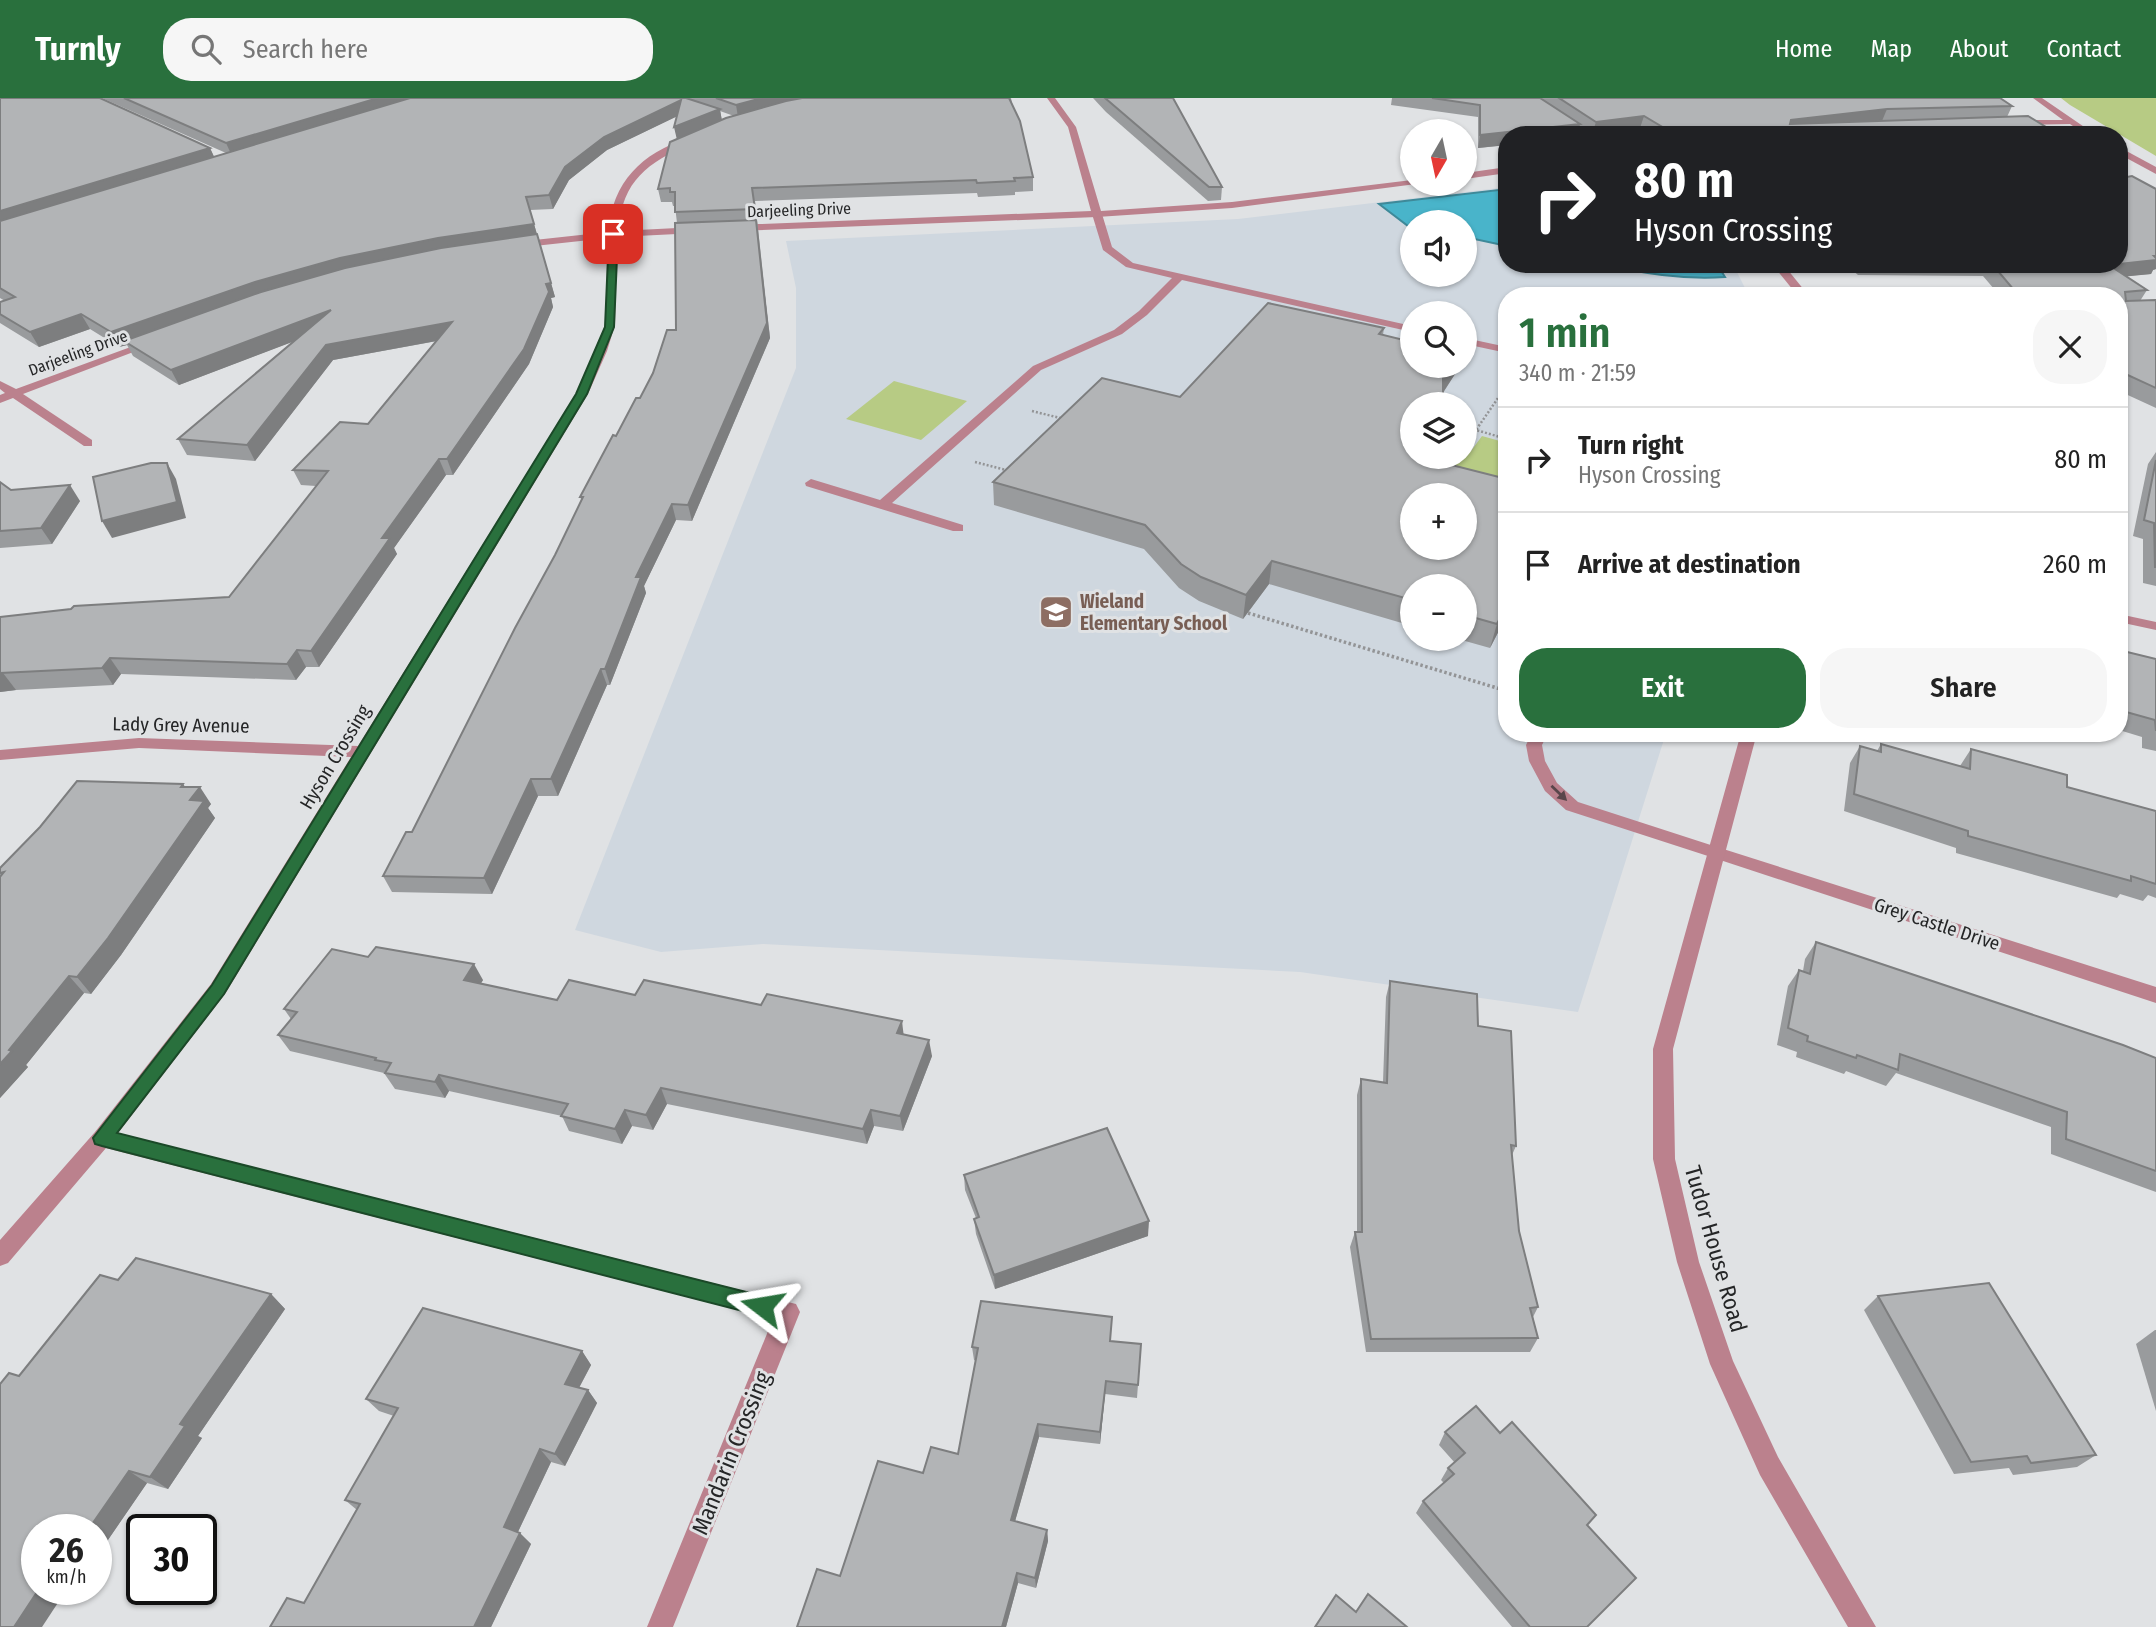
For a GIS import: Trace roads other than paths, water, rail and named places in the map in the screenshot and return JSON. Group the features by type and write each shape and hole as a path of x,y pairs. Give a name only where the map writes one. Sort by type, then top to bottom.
{"street":[{"path":"1051,98 1072,127 1107,248 1113,255 1130,265 1400,326"},
{"path":"1527,98 1572,126"},
{"path":"2037,98 2077,126"},
{"path":"2012,123 2069,121"},
{"name":"Hyson Crossing","path":"0,1256 102,1138 218,989 582,394 610,327 613,234 618,198 628,180 654,157 701,136"},
{"path":"2128,155 2156,171"},
{"path":"1477,174 1498,171"},
{"name":"Darjeeling Drive","path":"729,229 1097,214 1232,205 1400,184"},
{"path":"501,247 613,234 715,229"},
{"path":"1785,273 1796,287"},
{"path":"882,505 1037,368 1062,354 1117,333 1180,276"},
{"name":"Darjeeling Drive","path":"0,398 163,338"},
{"path":"1477,344 1498,348"},
{"path":"0,384 88,443"},
{"path":"811,483 958,528"},
{"path":"2128,620 2156,626"},
{"name":"Grey Castle Drive","path":"1535,742 1537,761 1551,787 1572,806 2156,995"},
{"name":"Tudor House Road","path":"1747,742 1663,1049 1664,1158 1688,1262 1722,1364 1769,1466 1863,1627"},
{"name":"Lady Grey Avenue","path":"0,755 139,743 362,752"},
{"name":"Mandarin Crossing","path":"102,1138 788,1312 660,1627"}],"water":[{"path":"1498,190 1498,244 1477,240 1477,210 1400,210 1400,220 1379,204 1447,196 1477,196 1477,193"},
{"path":"1650,273 1723,273 1725,277 1693,278"}],"place":[{"name":"Wieland Elementary School","path":"1056,612"}]}
